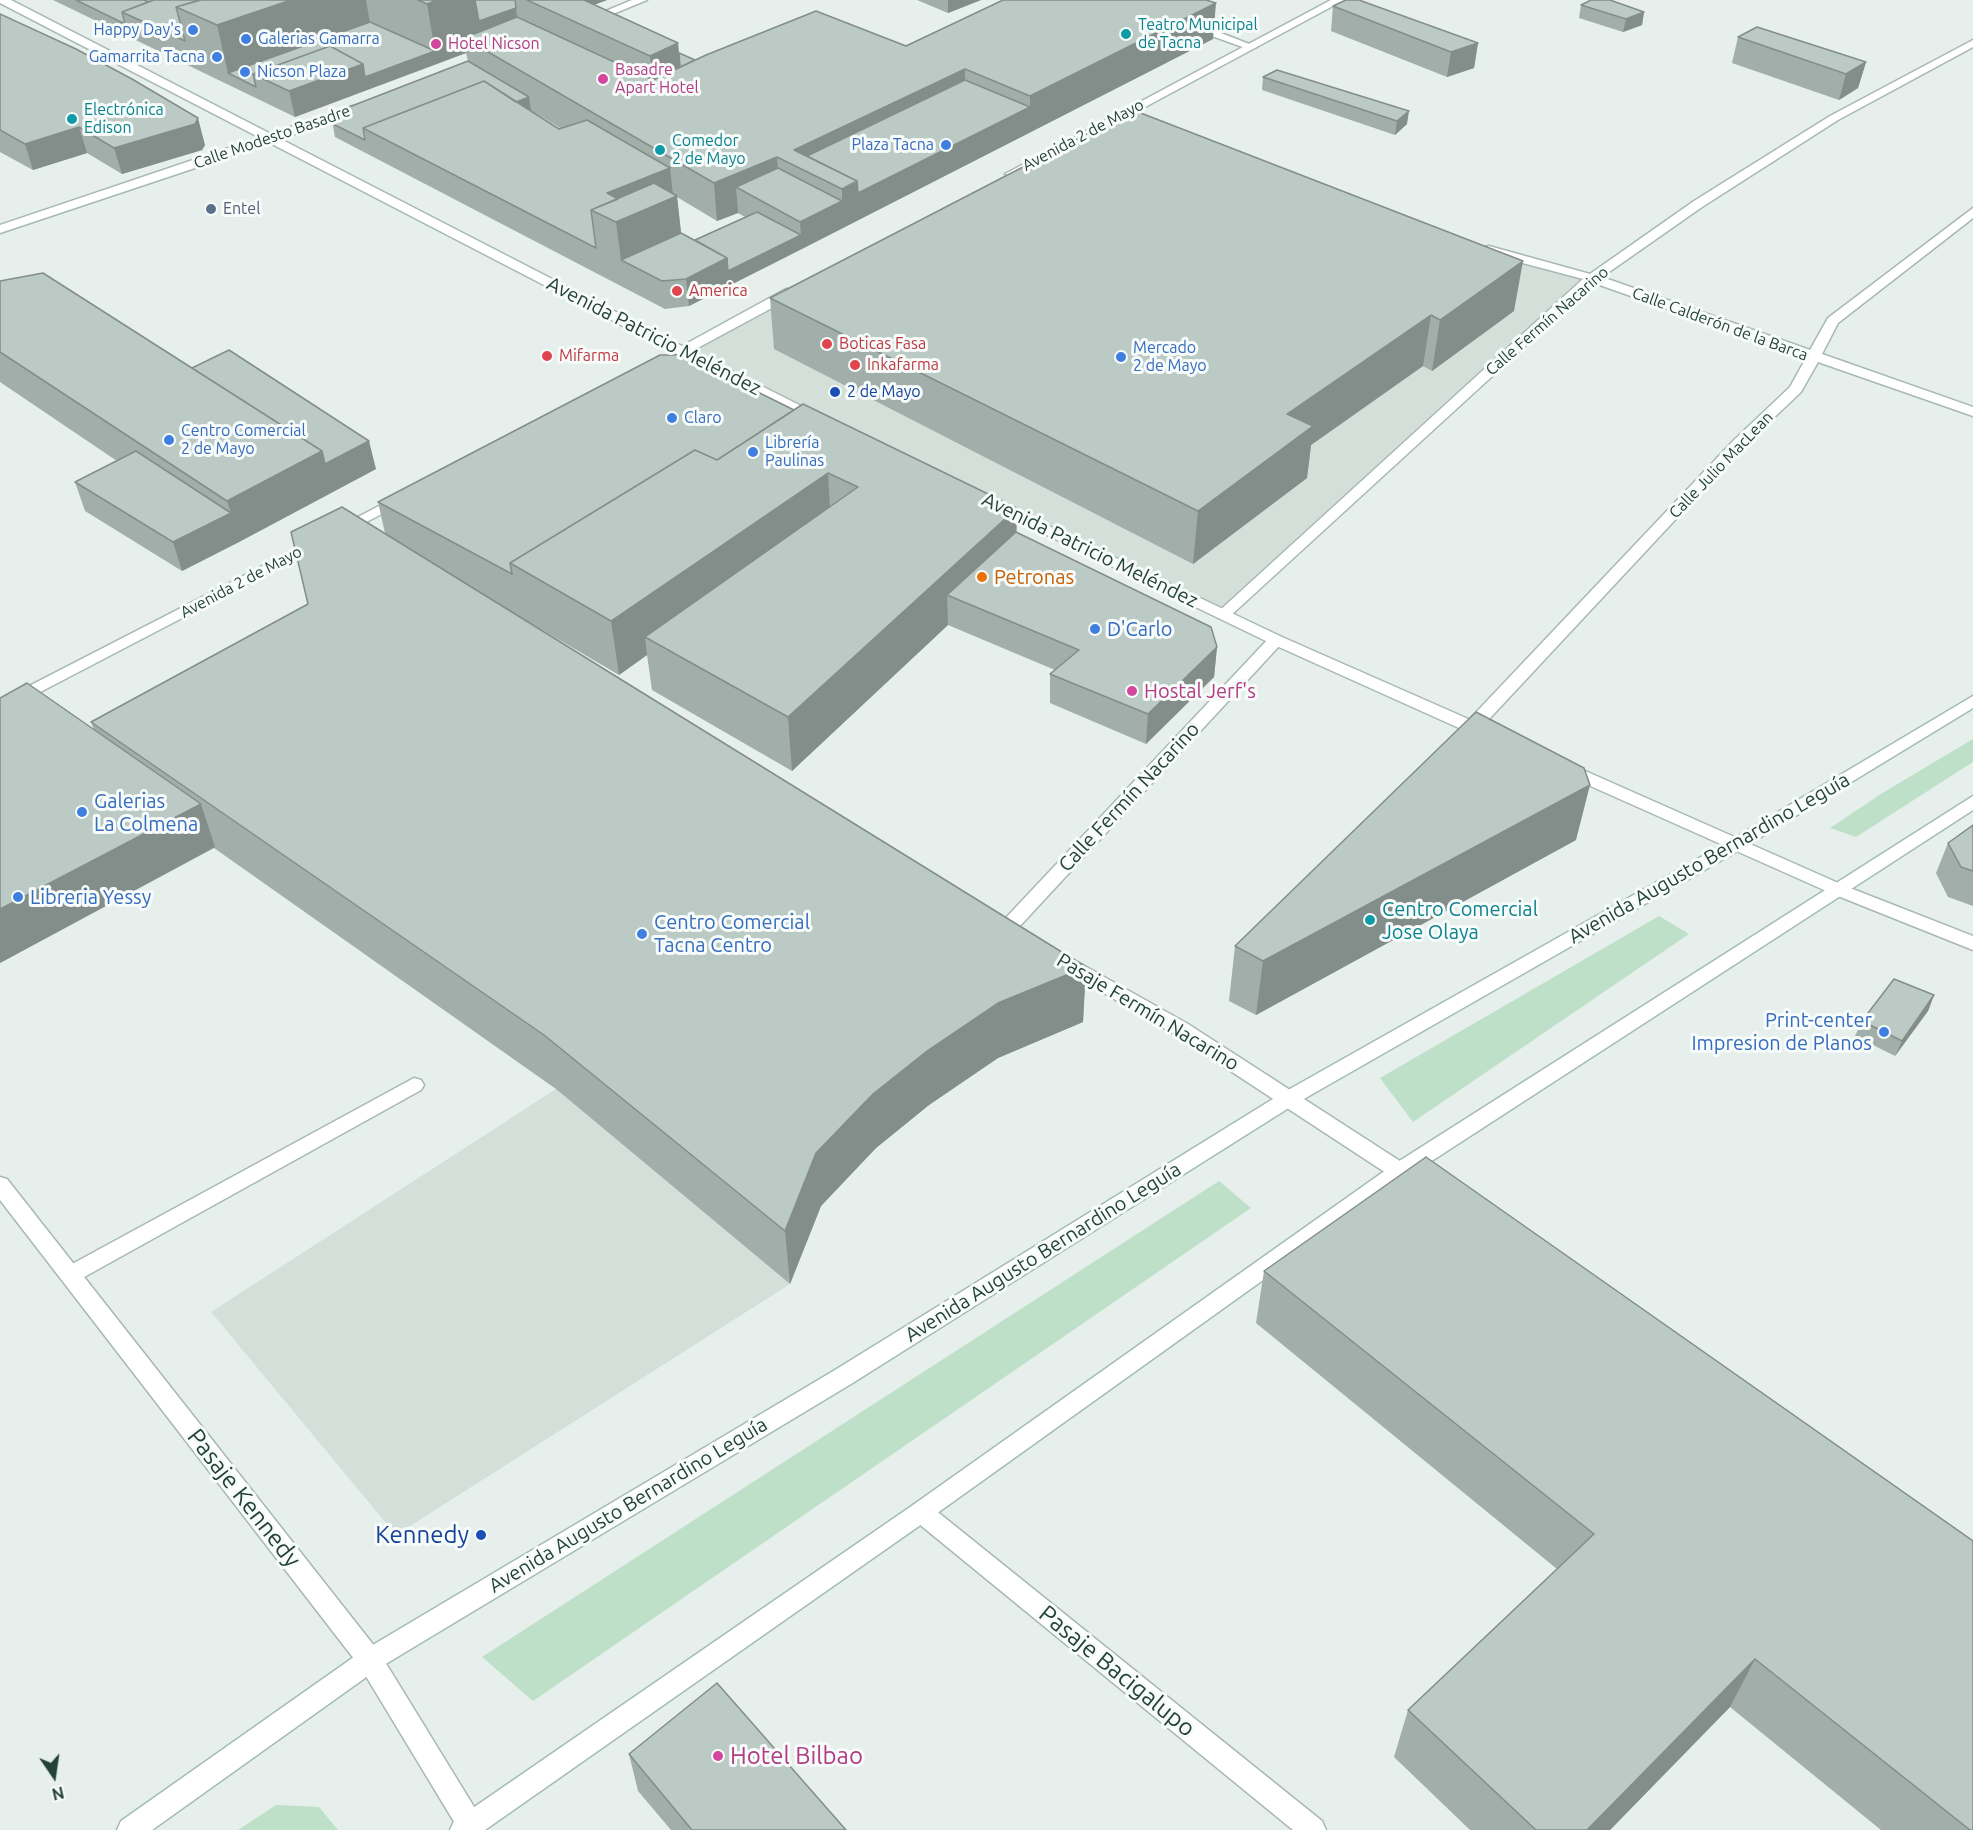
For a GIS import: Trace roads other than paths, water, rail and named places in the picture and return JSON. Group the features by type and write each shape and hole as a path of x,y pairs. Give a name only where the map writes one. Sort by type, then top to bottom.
{"street":[{"name":"Avenida Patricio Meléndez","path":"3,0 269,140 830,424"},
{"path":"576,25 642,0"},
{"name":"Avenida 2 de Mayo","path":"994,183 1339,0"},
{"path":"1177,20 1252,47"},
{"name":"Calle Fermín Nacarino","path":"1222,615 1592,278 1698,204 1834,118 1973,43"},
{"name":"Calle Modesto Basadre","path":"0,229 269,140 368,103"},
{"path":"1130,110 1149,117"},
{"name":"Calle Julio MacLean","path":"1472,727 1739,443 1796,389 1833,321 1973,212"},
{"name":"Calle Calderón de la Barca","path":"1480,248 1592,278 1973,412"},
{"path":"661,362 807,284"},
{"name":"Avenida 2 de Mayo","path":"0,708 410,494"},
{"name":"Avenida Patricio Meléndez","path":"979,496 1222,615 1504,741"},
{"name":"Calle Fermín Nacarino","path":"1007,928 1276,640"},
{"name":"Avenida Augusto Bernardino Leguía","path":"130,1830 370,1660 843,1377 1287,1099 1737,844 1973,701"},
{"path":"1546,760 1839,890 1973,943"},
{"path":"467,1827 921,1512 1400,1171 1973,802"},
{"name":"Pasaje Fermín Nacarino","path":"1007,928 1181,1029 1429,1192"},
{"path":"70,1275 414,1084"},
{"name":"Pasaje Kennedy","path":"0,1185 370,1660 467,1827"},
{"name":"Pasaje Bacigalupo","path":"921,1512 1312,1830"}],"place":[{"name":"Happy Day's","path":"193,30"},
{"name":"Teatro Municipal de Tacna","path":"1126,34"},
{"name":"Galerias Gamarra","path":"246,39"},
{"name":"Hotel Nicson","path":"436,44"},
{"name":"Gamarrita Tacna","path":"217,57"},
{"name":"Nicson Plaza","path":"245,72"},
{"name":"Basadre Apart Hotel","path":"603,79"},
{"name":"Electrónica Edison","path":"72,119"},
{"name":"Plaza Tacna","path":"946,145"},
{"name":"Comedor 2 de Mayo","path":"660,150"},
{"name":"Entel","path":"211,209"},
{"name":"America","path":"677,291"},
{"name":"Boticas Fasa","path":"827,344"},
{"name":"Mifarma","path":"547,356"},
{"name":"Mercado 2 de Mayo","path":"1121,357"},
{"name":"Inkafarma","path":"855,365"},
{"name":"2 de Mayo","path":"835,392"},
{"name":"Claro","path":"672,418"},
{"name":"Centro Comercial 2 de Mayo","path":"169,440"},
{"name":"Librería Paulinas","path":"753,452"},
{"name":"Petronas","path":"982,577"},
{"name":"D'Carlo","path":"1095,629"},
{"name":"Hostal Jerf's","path":"1132,691"},
{"name":"Galerias La Colmena","path":"82,812"},
{"name":"Libreria Yessy","path":"18,897"},
{"name":"Centro Comercial Jose Olaya","path":"1370,920"},
{"name":"Centro Comercial Tacna Centro","path":"642,934"},
{"name":"Print-center Impresion de Planos","path":"1884,1032"},
{"name":"Kennedy","path":"481,1535"},
{"name":"Hotel Bilbao","path":"718,1756"}]}
